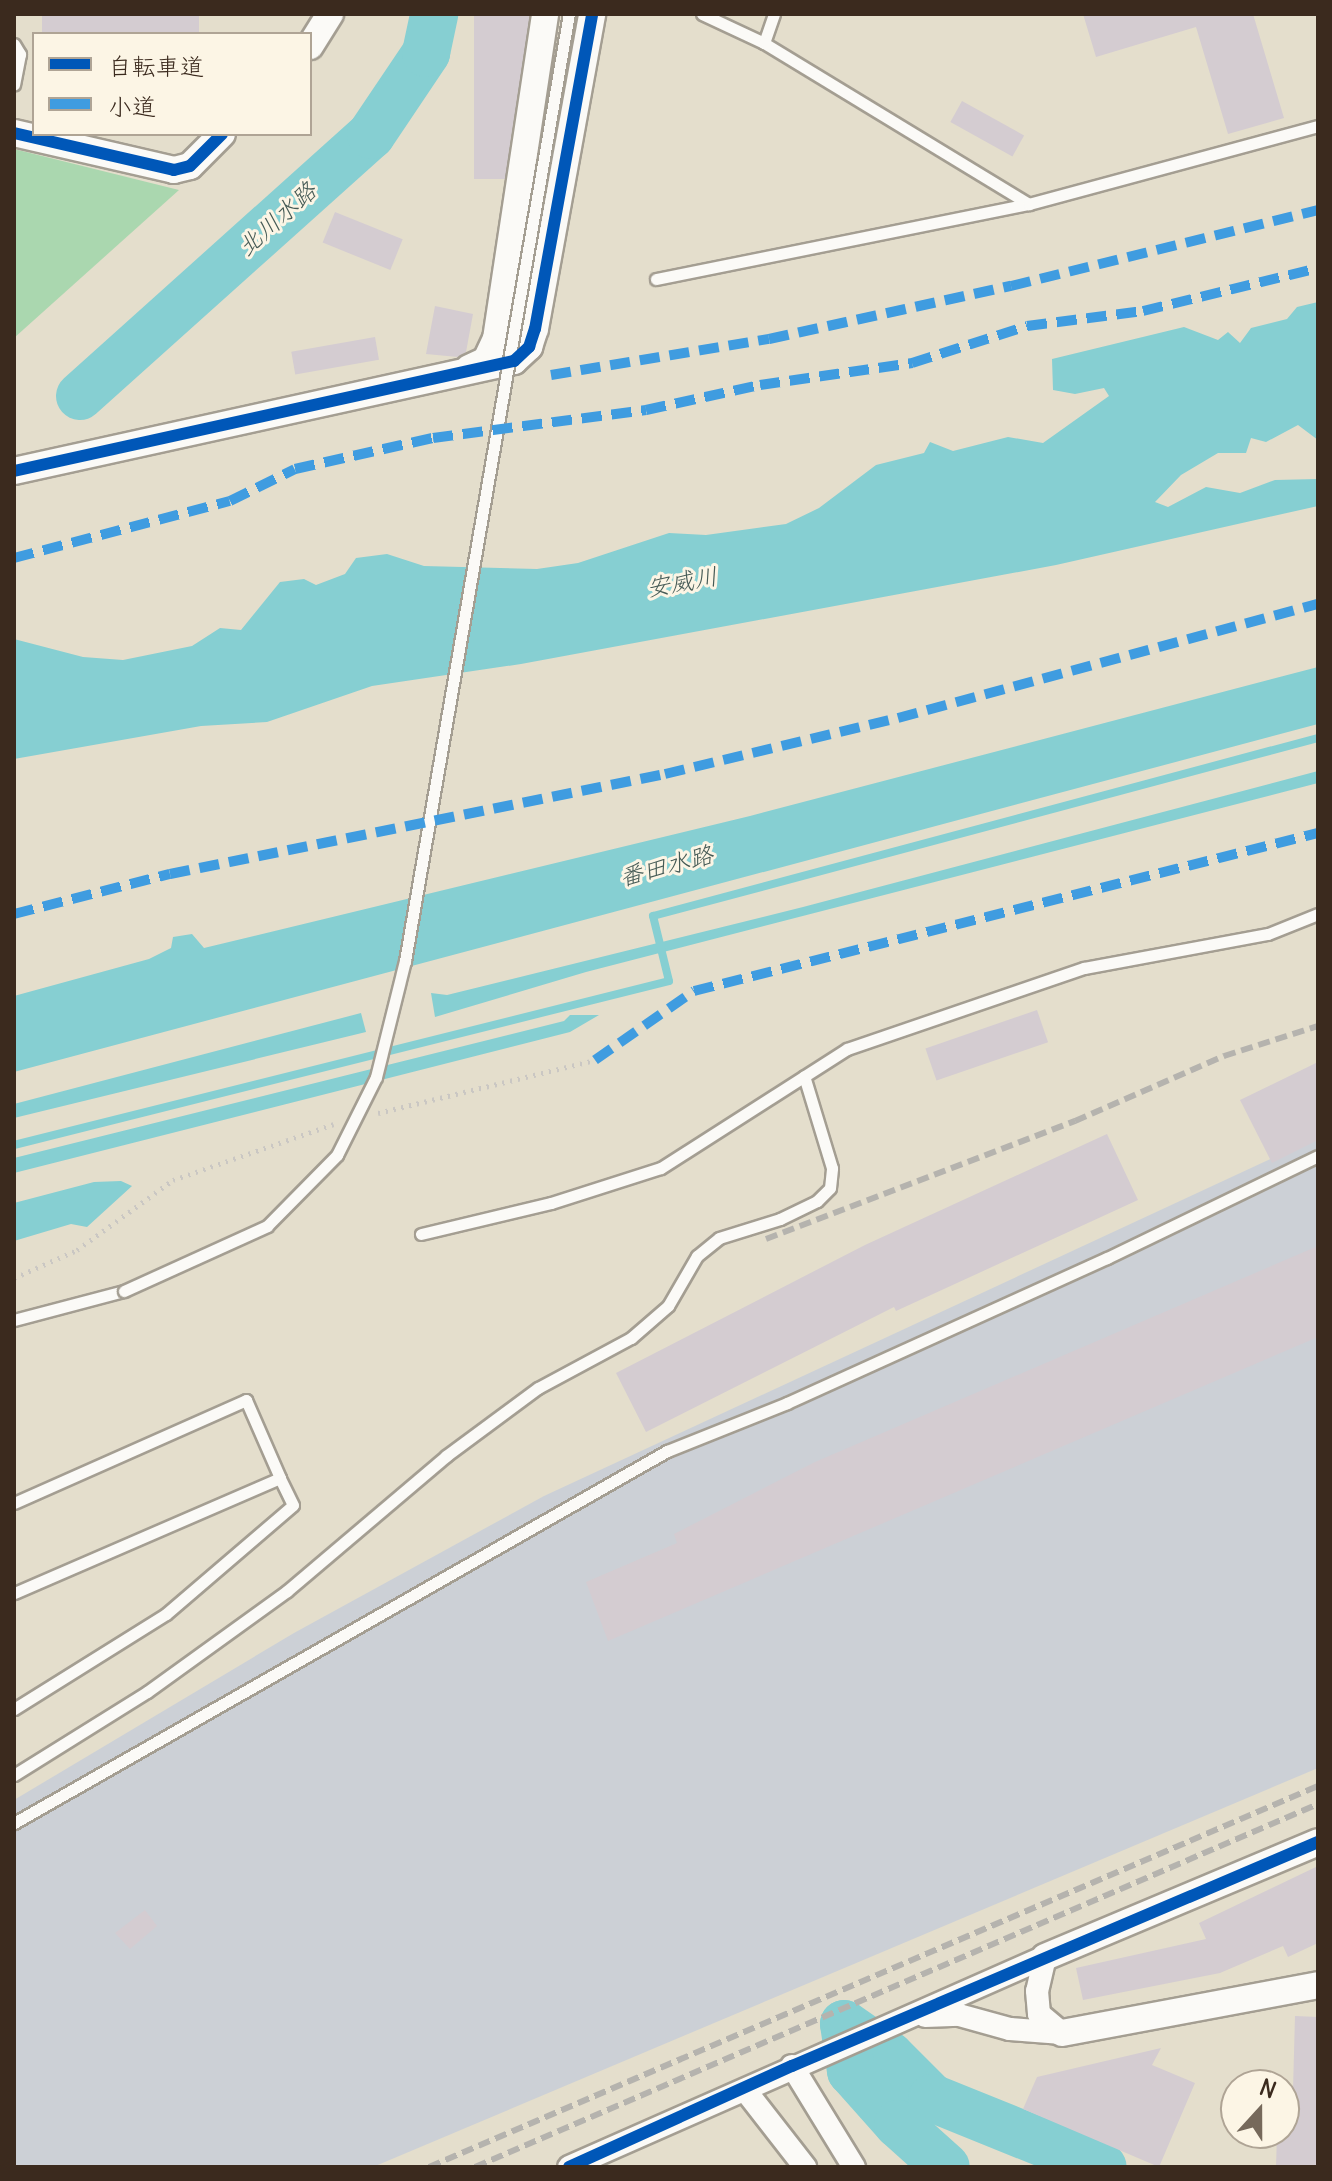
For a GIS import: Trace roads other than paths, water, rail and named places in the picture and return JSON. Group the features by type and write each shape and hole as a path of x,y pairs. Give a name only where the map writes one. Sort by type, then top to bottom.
{"street":[{"path":"312,43 330,14"},
{"path":"466,370 486,360 496,339 545,14"},
{"path":"14,471 514,361 529,347 552,249 592,14"},
{"path":"14,133 174,170 190,166 220,136"},
{"path":"569,2167 745,2090 792,2066 1318,1842"},
{"path":"1045,1957 1037,1991 1039,2014 1062,2033"},
{"path":"909,2018 959,2015 1010,2029 1062,2033 1318,1985"},
{"path":"792,2066 854,2167"},
{"path":"745,2090 805,2167"}],"lane":[{"path":"14,1320 124,1291 267,1226 337,1155 376,1077 405,961 569,14"},
{"path":"702,14 764,43 1029,204"},
{"path":"764,43 774,14"},
{"path":"14,44 20,54 14,84"},
{"path":"656,279 1029,204 1318,126"},
{"path":"421,1234 551,1203 661,1168 847,1049 1084,968 1268,934 1318,914"},
{"path":"14,1775 147,1692 287,1591 446,1456 538,1388 631,1338 668,1306 697,1256 719,1238 780,1219 817,1201 830,1188 832,1168 804,1076"},
{"path":"14,1823 667,1451 787,1403 1107,1258 1318,1156"},
{"path":"14,1503 246,1400 293,1505 166,1614 14,1709"},
{"path":"14,1593 280,1478"}],"water":[{"name":"安威川","path":"1318,302 1318,440 1298,425 1266,442 1251,438 1246,453 1218,453 1181,475 1155,502 1168,507 1206,487 1240,493 1275,480 1318,479 1318,506 1056,565 521,664 372,686 267,722 201,726 14,759 14,639 83,657 123,660 192,646 220,628 241,630 280,582 304,579 316,585 345,574 356,558 387,554 424,566 537,569 578,563 669,533 706,535 786,524 819,508 876,465 924,453 930,442 953,451 1008,437 1043,443 1109,396 1104,388 1075,394 1053,390 1052,359 1184,327 1218,340 1228,332 1240,343 1251,328 1287,319 1297,307"},
{"name":"番田水路","path":"1318,667 1318,724 14,1072 14,996 149,959 171,948 173,937 192,934 204,948 750,816"},
{"path":"1318,771 1318,783 586,972 435,1017 431,993 447,995 803,907"},
{"path":"361,1013 366,1032 14,1118 14,1104"},
{"path":"570,1015 599,1015 570,1032 14,1173 14,1158 564,1021"},
{"path":"121,1181 132,1186 87,1227 71,1224 14,1241 14,1203 94,1182"}],"waterway":[{"name":"北川水路","path":"80,396 371,135 426,53 434,14"},
{"path":"14,1145 669,981 653,916 1318,738"},
{"path":"844,2024 890,2056 932,2098 1103,2167"},
{"path":"844,2024 851,2071 898,2124 946,2167"}],"railway":[{"path":"766,1239 1075,1121 1224,1056 1318,1026"},
{"path":"429,2167 1318,1786"},
{"path":"475,2167 1318,1804"}]}
